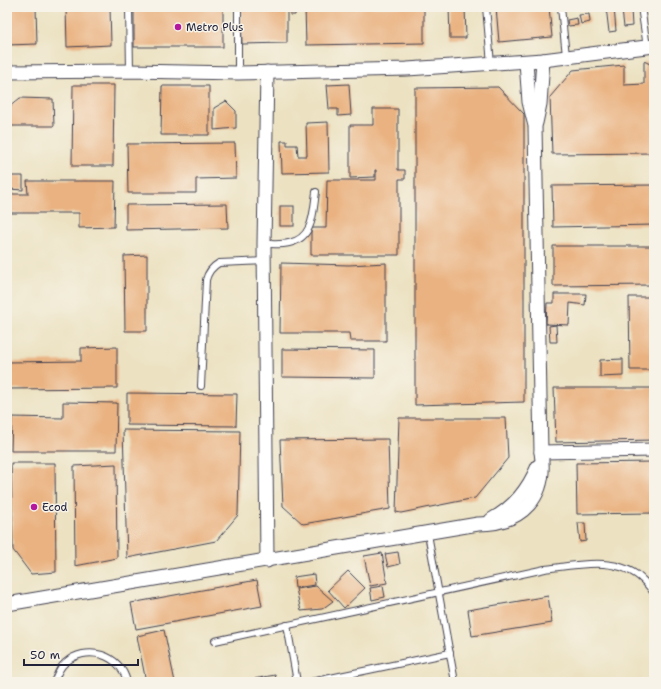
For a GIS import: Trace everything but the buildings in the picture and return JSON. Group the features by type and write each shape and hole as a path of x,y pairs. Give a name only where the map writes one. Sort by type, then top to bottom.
{"street":[{"path":"7,72 130,71 238,73 407,69 526,62 651,46"},
{"path":"535,126 540,104 543,60"},
{"path":"7,604 428,534 478,524 492,519 504,512 525,492 538,466 541,452 535,126 528,95 526,62"},
{"path":"267,72 264,244 267,561"},
{"path":"541,452 654,450"}],"lane":[{"path":"129,7 130,71"},
{"path":"238,7 238,73"},
{"path":"486,7 491,64"},
{"path":"561,7 566,56"},
{"path":"641,7 651,46"},
{"path":"264,244 288,244 300,239 307,232 312,222 316,192"},
{"path":"201,386 207,275 214,266 220,263 264,261"},
{"path":"428,534 455,682"},
{"path":"215,641 545,569 608,564 627,570 644,580 654,593"},
{"path":"287,625 297,682"},
{"path":"54,682 57,673 65,663 74,656 86,653 98,653 109,657 119,664 125,674 127,682"},
{"path":"311,682 450,654"}],"place":[{"name":"Metro Plus","path":"178,27"},
{"name":"Ecod","path":"34,507"}]}
